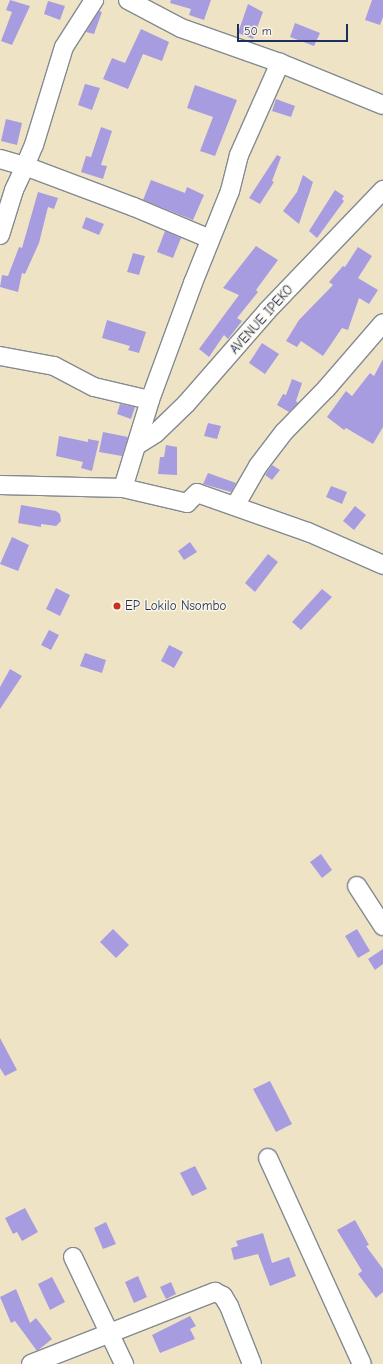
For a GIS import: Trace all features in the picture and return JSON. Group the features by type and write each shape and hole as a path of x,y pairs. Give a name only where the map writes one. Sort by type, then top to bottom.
{"street":[{"path":"0,235 14,190 34,145 64,47 94,0"},
{"path":"128,0 181,28 280,63 383,105"},
{"path":"122,488 137,445 150,400 210,239 230,191 239,155 280,63"},
{"path":"0,159 25,166 134,207 210,239"},
{"name":"AVENUE IPEKO","path":"137,445 156,433 186,404 267,311 383,190"},
{"path":"235,506 258,466 284,432 326,389 383,323"},
{"path":"0,356 54,366 94,387 150,400"},
{"path":"0,485 122,488 187,503 197,493 308,532 383,565"},
{"path":"357,886 383,926"},
{"path":"268,1158 362,1364"},
{"path":"73,1257 124,1364"},
{"path":"31,1364 215,1292 223,1296 252,1364"}],"building":[{"path":"10,0 30,6 12,45 1,41 12,12 6,10"},
{"path":"171,0 211,0 204,20 189,15 191,9 170,3"},
{"path":"372,0 383,0 383,17 380,25 365,20"},
{"path":"48,1 65,6 60,20 44,14"},
{"path":"248,4 263,12 253,39 238,33"},
{"path":"99,11 102,12 94,34 86,32"},
{"path":"295,23 320,33 314,46 290,37"},
{"path":"141,29 169,42 162,61 143,54 128,89 103,79 112,58 125,63"},
{"path":"85,84 100,88 92,110 78,105"},
{"path":"195,85 237,100 215,156 200,151 213,117 187,108"},
{"path":"276,99 295,106 291,117 272,111"},
{"path":"6,119 22,123 17,145 1,141"},
{"path":"101,127 112,131 101,165 107,166 103,179 81,172 86,156 91,157"},
{"path":"277,155 281,157 272,181 274,182 260,204 249,198"},
{"path":"303,175 313,182 299,224 283,211 297,192"},
{"path":"151,180 185,193 187,187 204,195 193,220 143,200"},
{"path":"335,190 344,196 342,199 344,201 317,238 309,231"},
{"path":"38,192 58,198 54,209 48,207 39,243 25,274 22,273 18,292 0,287 2,275 8,276 19,247 22,248"},
{"path":"86,217 104,224 99,235 82,228"},
{"path":"165,231 181,238 173,258 157,252"},
{"path":"256,246 278,260 256,290 258,292 237,318 242,321 228,339 224,335 209,357 199,349 239,295 223,288"},
{"path":"358,247 372,256 358,278 378,290 369,304 359,298 348,330 342,328 323,356 301,341 297,347 286,341 299,320 333,285 329,282 343,266 345,267"},
{"path":"133,253 145,256 139,275 127,272"},
{"path":"107,320 146,332 139,353 128,350 130,346 102,338"},
{"path":"262,343 279,354 265,374 249,363"},
{"path":"383,359 383,427 373,444 346,428 344,430 327,417 346,391 352,396 370,373 374,376"},
{"path":"292,379 302,383 296,401 298,403 289,412 277,405 283,394 286,395"},
{"path":"120,404 135,407 131,419 117,414"},
{"path":"208,423 221,426 217,439 204,436"},
{"path":"103,432 128,437 122,456 99,452"},
{"path":"59,436 88,442 88,439 99,441 92,471 81,468 83,462 56,456"},
{"path":"166,445 177,447 177,475 158,474 160,457 164,457"},
{"path":"272,465 280,470 272,480 265,475"},
{"path":"208,473 236,483 231,492 203,484"},
{"path":"331,486 347,492 342,504 326,497"},
{"path":"21,505 56,511 60,514 61,521 56,526 41,524 41,527 18,523"},
{"path":"355,506 366,515 354,530 343,521"},
{"path":"12,537 29,545 18,571 0,564"},
{"path":"190,542 197,552 184,560 178,551"},
{"path":"268,554 278,562 255,592 245,583"},
{"path":"56,588 70,595 60,616 46,609"},
{"path":"322,589 332,597 301,630 292,622"},
{"path":"49,630 59,635 51,650 41,645"},
{"path":"169,645 183,652 174,668 161,661"},
{"path":"85,653 106,660 102,673 80,666"},
{"path":"10,669 22,676 0,709 0,687"},
{"path":"321,854 332,870 322,878 310,862"},
{"path":"113,929 129,945 116,958 100,942"},
{"path":"357,929 370,951 358,958 345,936"},
{"path":"383,949 383,964 375,970 368,959"},
{"path":"0,1038 17,1070 5,1076 0,1068"},
{"path":"270,1081 292,1124 276,1132 253,1089"},
{"path":"195,1166 207,1189 192,1196 180,1173"},
{"path":"25,1208 38,1232 22,1241 17,1232 13,1234 5,1218"},
{"path":"355,1220 369,1245 366,1246 383,1269 383,1292 376,1298 358,1274 362,1271 337,1230"},
{"path":"106,1222 116,1244 103,1249 94,1228"},
{"path":"263,1233 272,1263 289,1257 296,1276 270,1286 258,1254 234,1260 231,1248 238,1246 236,1241"},
{"path":"138,1276 147,1297 134,1303 125,1282"},
{"path":"52,1277 65,1302 50,1310 38,1284"},
{"path":"171,1282 176,1294 166,1299 160,1287"},
{"path":"16,1289 30,1323 36,1318 52,1339 37,1351 15,1321 11,1323 0,1297"},
{"path":"190,1316 196,1326 190,1329 195,1339 160,1353 152,1335"}],"place":[{"name":"EP Lokilo Nsombo","path":"117,606"}]}
